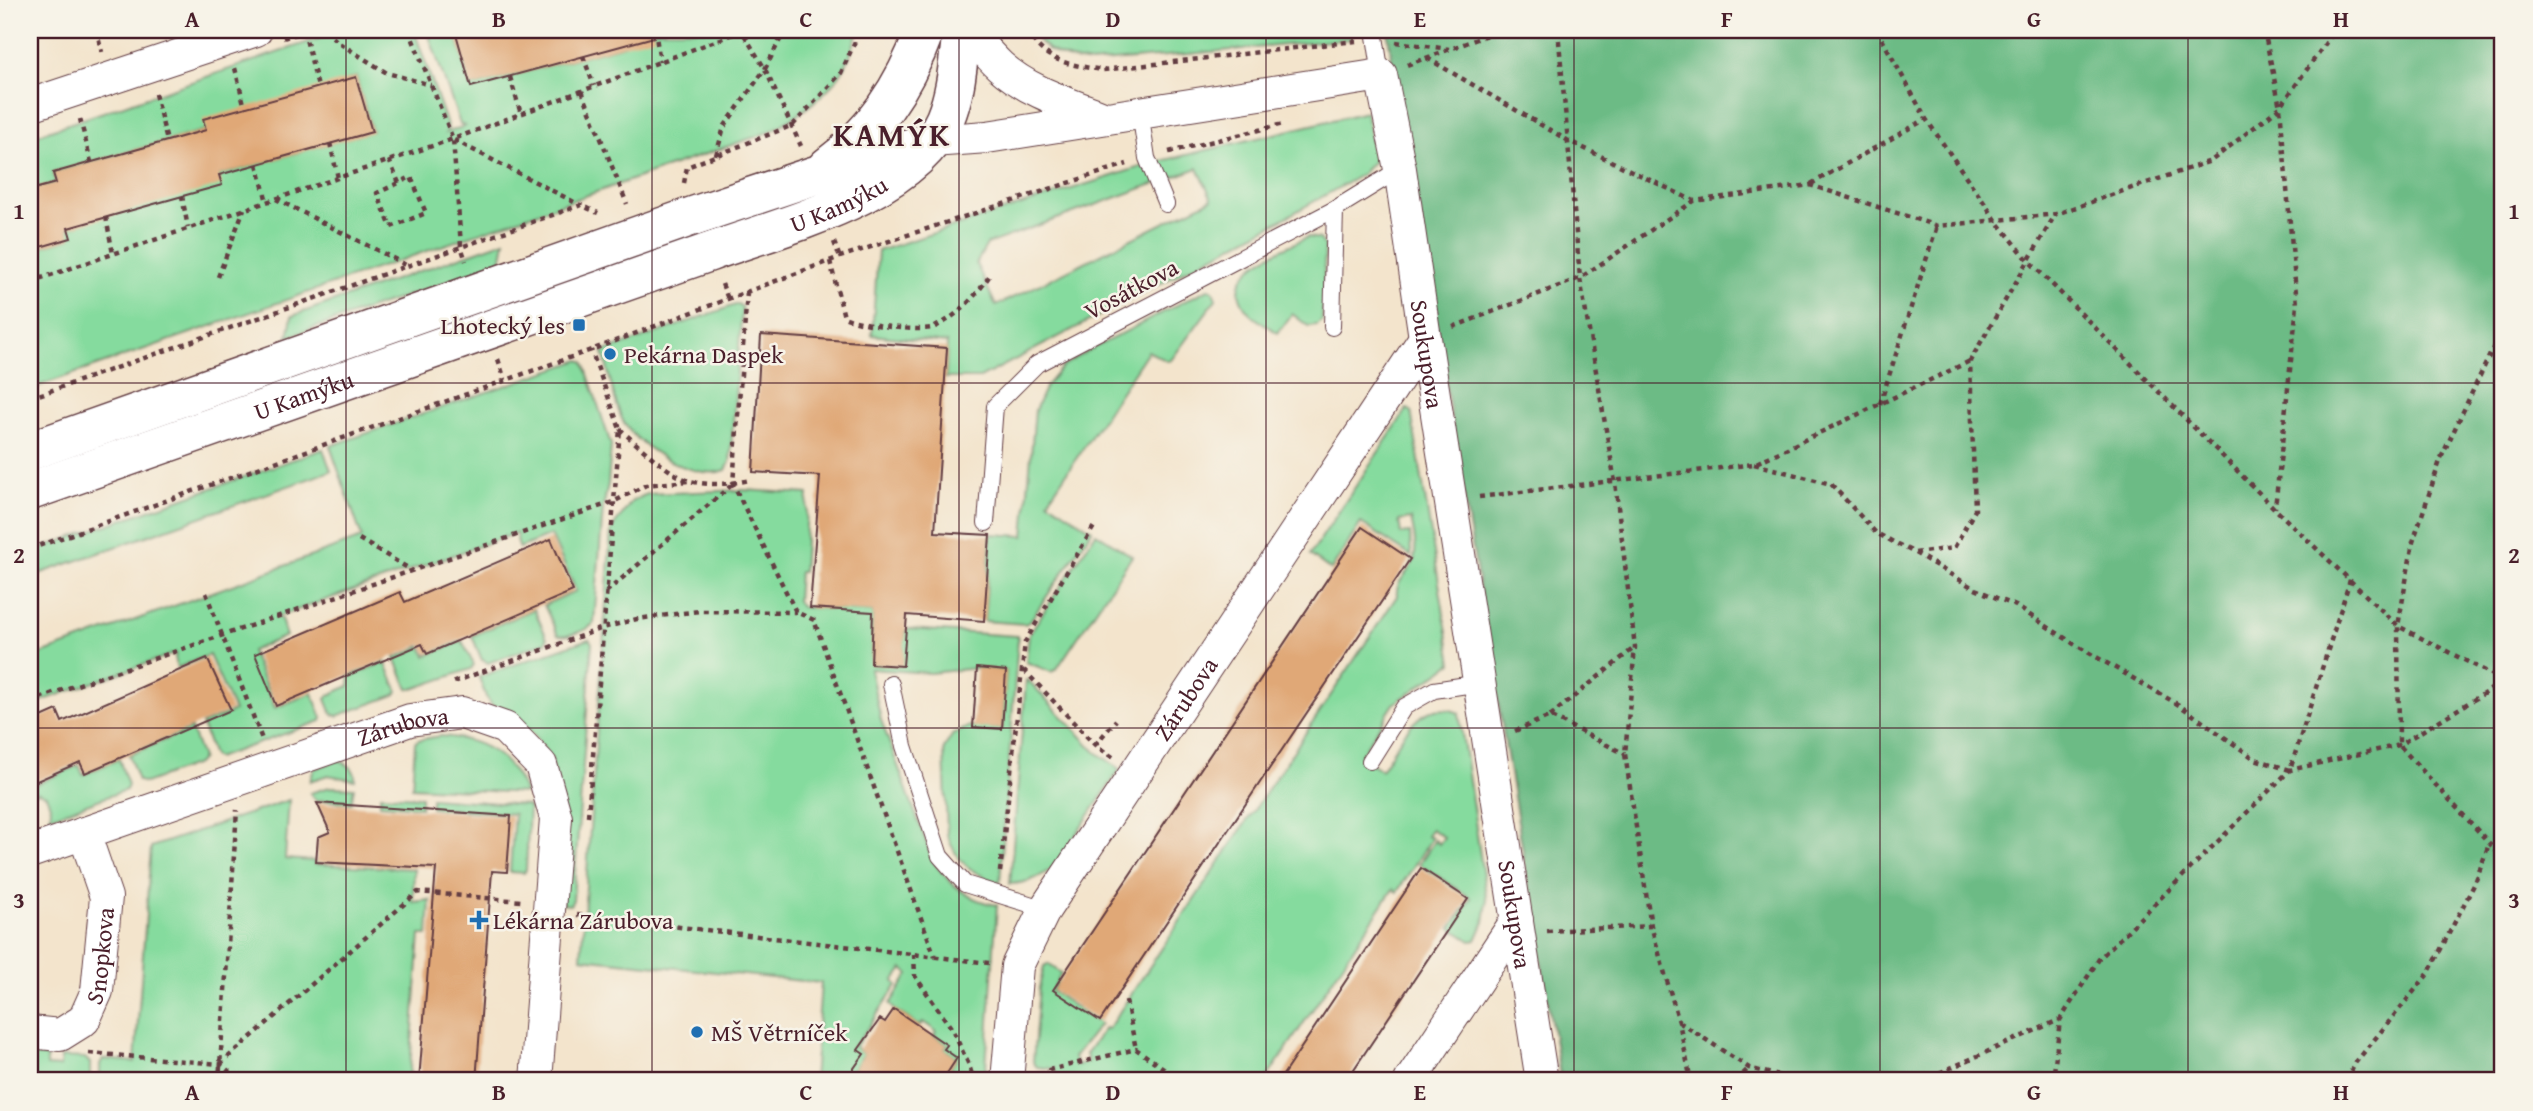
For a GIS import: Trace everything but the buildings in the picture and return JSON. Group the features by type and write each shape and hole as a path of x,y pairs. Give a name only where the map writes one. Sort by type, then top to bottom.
{"street":[{"path":"30,105 256,30"},
{"path":"926,30 925,78 932,141"},
{"path":"813,176 839,158 863,136 883,112 901,85 926,30"},
{"path":"932,141 945,120 964,30"},
{"path":"964,30 999,65 1040,93 1104,117"},
{"path":"932,141 987,137 1381,75"},
{"name":"Soukupova","path":"1381,75 1400,169 1424,338 1542,1081"},
{"name":"U Kamýku","path":"30,452 696,215 813,176 932,141"},
{"name":"U Kamýku","path":"30,491 822,212 881,185 917,157 932,141"},
{"name":"Zárubova","path":"1007,1081 1017,966 1045,909 1424,338"},
{"name":"Zárubova","path":"30,852 410,720 462,713 505,728 541,765 556,818 536,1081"},
{"name":"Snopkova","path":"45,1033 83,1020 97,991 106,897 84,833"},
{"path":"1410,1081 1518,926"}],"lane":[{"path":"1375,34 1381,75"},
{"path":"1140,112 1147,158 1166,204"},
{"name":"Vosátkova","path":"986,523 995,406 1037,364 1335,209 1400,169"},
{"path":"1332,327 1335,209"},
{"path":"1370,761 1404,708 1434,690 1480,683"},
{"path":"891,684 904,746 940,856 965,884 1045,909"}],"path":[{"path":"96,30 104,56"},
{"path":"325,30 339,43 387,73 431,85"},
{"path":"410,30 453,139 461,246 476,295"},
{"path":"655,30 660,62"},
{"path":"30,282 453,139 742,30 793,125"},
{"path":"716,156 724,127 765,69 785,30"},
{"path":"673,188 684,184 687,167 793,125 841,73 860,30"},
{"path":"1028,30 1041,51 1066,65 1103,70 1375,34 1449,50"},
{"path":"1381,75 1501,30"},
{"path":"1558,30 1580,278 1615,482 1635,647 1625,754 1651,926 1679,1022 1691,1081"},
{"path":"1877,30 1926,119 1996,220 2028,260 2275,509 2398,626 2503,681"},
{"path":"2264,30 2280,107 2297,304 2275,509"},
{"path":"1810,185 1937,226 2056,214 2211,161 2280,107 2335,30"},
{"path":"2497,30 2503,36"},
{"path":"304,31 318,88"},
{"path":"231,55 245,108"},
{"path":"583,56 594,86"},
{"path":"1427,58 1567,139 1695,201"},
{"path":"510,77 521,114"},
{"path":"153,82 167,141"},
{"path":"582,91 627,204"},
{"path":"77,109 91,162"},
{"path":"1424,338 1580,278 1695,201 1810,185 1926,119"},
{"path":"30,549 591,350 830,261 1147,158 1293,121"},
{"path":"453,139 597,213 607,210"},
{"path":"330,144 338,178"},
{"path":"389,160 399,183"},
{"path":"257,164 267,202"},
{"path":"411,177 426,213 391,227 377,194 399,183 411,177"},
{"path":"182,196 188,228"},
{"path":"275,199 406,265"},
{"path":"617,207 638,200"},
{"path":"30,398 581,205"},
{"path":"218,277 244,209"},
{"path":"1915,553 1954,548 1975,510 1970,361 2056,214"},
{"path":"106,217 113,254"},
{"path":"1880,404 1937,226"},
{"path":"30,254 36,279"},
{"path":"830,261 844,317 878,326 933,328 973,299 990,275"},
{"path":"747,292 733,484 796,611"},
{"path":"2503,327 2441,458 2413,542 2398,626 2399,745 2503,858"},
{"path":"487,330 505,380"},
{"path":"588,820 620,429 591,350"},
{"path":"1451,500 1754,464 1970,361"},
{"path":"620,429 647,454 688,481"},
{"path":"1754,464 1830,484 1877,533 1975,589 2017,606 2074,644 2190,712 2255,759 2290,770 2399,745 2503,681"},
{"path":"30,701 614,502 646,485 688,481 733,484 750,480"},
{"path":"606,592 733,484"},
{"path":"998,894 1025,642 1096,523"},
{"path":"359,539 413,571"},
{"path":"2053,1081 2060,1020 2099,959 2290,770 2350,580"},
{"path":"206,593 272,768"},
{"path":"447,684 603,628 637,619 699,611 796,611 814,620 935,957"},
{"path":"1489,742 1550,716 1635,647"},
{"path":"1024,670 1097,747 1116,720"},
{"path":"1550,716 1625,754"},
{"path":"219,1081 238,813 231,782"},
{"path":"2346,1081 2356,1062 2428,974 2475,883 2489,844"},
{"path":"220,1064 418,892 549,904 580,916 1017,966"},
{"path":"580,916 581,903"},
{"path":"1518,926 1651,926"},
{"path":"914,954 915,976 952,1029 974,1081"},
{"path":"1126,1001 1136,1049 1182,1081"},
{"path":"1921,1081 2060,1020"},
{"path":"1679,1022 1749,1068 1799,1081"},
{"path":"45,1033 79,1052 220,1064 241,1081"},
{"path":"1049,1081 1049,1070 1136,1049"},
{"path":"1736,1081 1749,1068"}],"green space":[{"path":"344,30 414,30 448,128 446,133 465,126 460,124 427,30 465,30 456,33 471,87 624,45 622,35 640,30 859,30 845,67 830,87 801,112 769,132 30,389 30,250 70,238 68,228 219,175 372,131 356,77 206,130 53,173 56,183 30,190 30,137"},
{"path":"1032,30 1353,30 1354,34 1350,39 1091,63 1073,60 1049,50 1036,38"},
{"path":"1387,30 2503,30 2503,1081 1561,1081"},
{"path":"1366,112 1374,161 1361,175 1272,225 980,378 946,378 947,343 872,335 878,251 1153,163","holes":["1198,168 1212,199 996,306 976,264 987,244"]},
{"path":"1308,237 1320,239 1325,246 1322,321 1308,326 1292,314 1278,333 1246,309 1239,292 1241,280 1259,262"},
{"path":"505,241 501,263 288,337 292,316"},
{"path":"1208,289 1213,290 1216,299 1171,360 1167,361 1148,351 1048,501 1092,530 1030,621 1025,624 984,621 991,534 1024,536 1035,410 1046,386 1063,366 1086,352"},
{"path":"738,304 742,307 730,462 726,470 713,472 684,467 654,452 630,431 617,406 603,352"},
{"path":"580,360 584,362 611,445 594,623 587,629 558,635 544,605 576,591 551,535 519,548 516,533 277,617 281,619 286,636 251,651 275,708 312,693 321,721 217,758 213,756 202,724 234,711 209,655 177,668 176,653 30,705 30,658 362,538 330,446"},
{"path":"1407,409 1411,411 1452,663 1394,704 1360,756 1381,770 1412,724 1422,716 1445,709 1459,713 1487,902 1484,922 1476,940 1471,941 1451,928 1471,898 1419,864 1435,840 1439,844 1444,837 1431,829 1427,836 1432,838 1397,892 1393,889 1265,1081 1055,1081 1055,1069 1037,1067 1033,1062 1039,988 1044,966 1048,964 1061,973 1052,991 1100,1024 1074,1057 1077,1065 1088,1062 1086,1054 1105,1028 1108,1029 1397,596 1400,581 1414,560 1411,519 1399,521 1401,534 1410,533 1411,556 1361,523 1331,570 1310,555"},
{"path":"323,449 331,471 30,577 30,552"},
{"path":"745,490 808,494 803,572 799,572 797,601 801,607 873,612 871,664 902,666 905,634 908,629 1018,638 1000,883 967,866 951,844 947,834 944,748 953,734 970,726 1002,729 1006,671 977,668 930,673 870,669 881,720 933,861 960,890 977,900 997,905 985,1081 943,1080 957,1058 944,1049 947,1045 934,1036 936,1031 923,1022 919,1026 890,1004 909,974 903,969 894,981 897,985 855,1047 864,1054 849,1075 857,1081 814,1081 821,983 581,958 611,530 632,501 647,494"},
{"path":"1096,533 1132,556 1056,670 1051,672 1026,662 1029,634"},
{"path":"534,609 547,638 546,642 488,663 482,660 472,636"},
{"path":"589,639 592,643 573,900 570,905 562,904 552,760 534,735 514,718 492,705 479,677"},
{"path":"462,641 474,665 471,669 413,689 408,688 395,658 421,646 426,656"},
{"path":"385,662 398,691 395,695 337,716 332,714 326,699 329,695 349,686 350,676"},
{"path":"1026,680 1096,752 1120,769 1055,866 1034,879 1010,884"},
{"path":"191,729 202,758 197,764 145,783 138,781 129,755"},
{"path":"441,736 469,741 492,751 511,768 525,793 412,787 415,743 418,740"},
{"path":"119,759 128,785 126,790 50,817 51,808 46,795 38,792 30,795 30,787 79,765 83,775"},
{"path":"339,760 351,768 355,780 328,775 310,781 314,769"},
{"path":"330,787 354,788 351,803 319,800 318,803 310,793"},
{"path":"380,795 421,797 421,807 380,804"},
{"path":"431,798 526,805 529,808 524,873 510,872 514,814 431,808"},
{"path":"289,800 285,859 314,861 314,864 414,869 413,902 430,900 428,935 420,935 409,1081 100,1081 100,1064 103,1059 135,1062 151,847"},
{"path":"30,1055 47,1057 47,1066 60,1067 61,1057 85,1058 90,1063 90,1081 30,1081"}],"place":[{"name":"Lhotecký les","path":"579,325"},
{"name":"Pekárna Daspek","path":"610,354"},
{"name":"Lékárna Zárubova","path":"479,920"},
{"name":"MŠ Větrníček","path":"697,1032"}],"district":[{"name":"KAMÝK","path":"892,134"}]}
